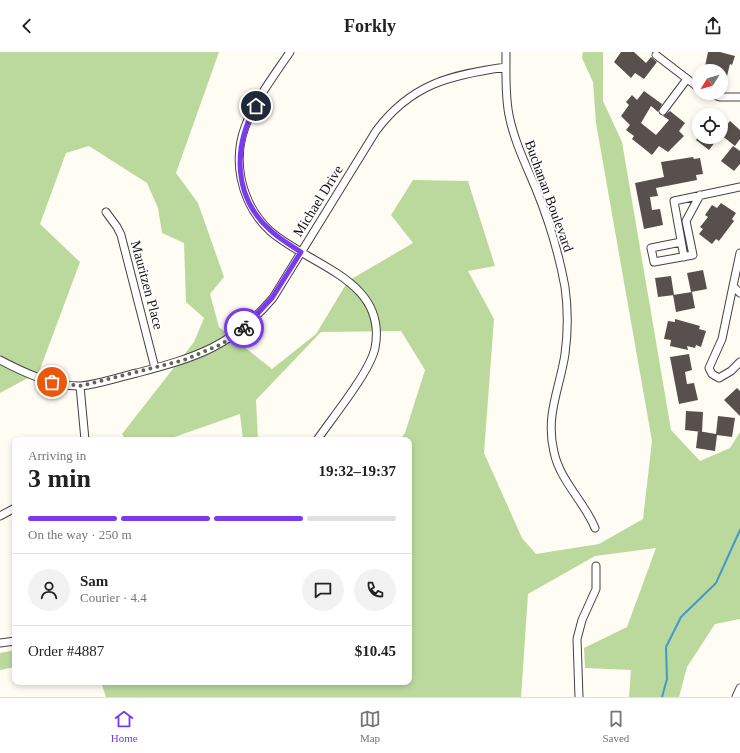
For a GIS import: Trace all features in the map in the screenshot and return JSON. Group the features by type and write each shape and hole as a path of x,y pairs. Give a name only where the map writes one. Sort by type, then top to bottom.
{"street":[{"path":"290,52 245,128 241,148 240,165 244,190 258,217 275,235 354,285 368,302 376,318 374,348 368,365 319,437"},
{"name":"Buchanan Boulevard","path":"506,52 507,102 512,126 550,227 566,299 567,327 565,353 551,415 554,452 565,480 586,509 595,528"},
{"path":"656,55 692,83"},
{"name":"Michael Drive","path":"0,360 37,377 80,386 184,360 222,344 243,329 256,317 272,298 376,131 399,104 414,93 434,84 473,73 506,67"},
{"path":"662,111 687,79"},
{"path":"728,97 740,96"},
{"path":"684,257 674,201 740,187"},
{"path":"682,242 651,248 654,262 693,255 686,220 700,195"},
{"name":"Mauritzen Place","path":"106,212 121,235 155,368"},
{"path":"678,222 686,220"},
{"path":"740,252 720,347 709,368 712,374 719,378 732,372 740,362"},
{"path":"733,286 740,293"},
{"path":"80,386 85,437"},
{"path":"0,516 12,510"},
{"path":"579,697 577,639 582,620 596,589 596,566"},
{"path":"0,643 12,641"},
{"path":"736,697 740,688"}],"green space":[{"path":"0,52 219,52 176,173 198,203 224,277 210,294 219,327 272,369 316,334 348,281 413,243 391,215 413,180 468,181 495,266 468,271 494,319 484,453 522,538 536,554 599,544 643,519 652,441 596,123 593,82 582,58 583,52 603,52 603,101 622,142 671,430 700,461 730,448 740,432 740,619 715,624 687,667 679,697 629,697 631,670 585,668 584,648 627,627 656,548 595,556 528,594 521,697 106,697 102,685 412,685 412,437 402,437 405,433 425,370 401,331 321,332 256,400 258,437 243,437 240,414 175,437 124,437 122,434 194,342 204,318 186,302 184,243 162,233 158,208 147,183 89,146 66,153 40,224 80,262 39,372 0,393"},
{"path":"12,651 12,668 0,670 0,653"}],"building":[{"path":"621,52 634,52 646,63 651,57 657,62 644,79 635,73 631,78 614,62"},
{"path":"708,52 720,52 735,56 732,65 730,64 728,72 728,64 705,64"},
{"path":"644,91 662,104 658,112 651,106 641,123 656,135 669,120 663,116 670,111 685,123 679,131 684,136 668,152 659,146 652,155 632,139 634,136 626,130 630,125 621,116 629,105 626,102 632,95 637,100"},
{"path":"730,121 740,130 740,139 735,146 728,140 728,123"},
{"path":"701,144 714,144 709,150"},
{"path":"733,146 740,151 740,164 734,171 721,161"},
{"path":"693,157 694,159 700,158 703,174 696,175 697,180 656,188 658,196 650,197 652,210 660,209 663,225 644,229 635,183 664,177 661,162"},
{"path":"721,203 736,213 732,219 734,221 719,241 716,239 712,244 699,234 703,229 700,227 708,217 705,215 712,205 717,208"},
{"path":"703,270 707,289 691,292 687,273"},
{"path":"671,276 674,295 658,297 655,278"},
{"path":"692,292 695,308 676,312 673,295"},
{"path":"675,319 700,326 699,329 706,331 701,347 696,345 695,348 687,346 688,350 670,346 671,340 664,339 668,321 675,322"},
{"path":"689,354 692,370 685,372 687,384 694,383 698,400 679,404 670,357"},
{"path":"737,388 740,391 740,416 724,400"},
{"path":"686,411 703,412 702,432 685,430"},
{"path":"718,416 735,418 732,437 717,435 715,451 696,448 698,431 716,434"}],"waterway":[{"path":"662,697 667,679 666,647 681,617 716,583 740,530"}],"way so far":[{"path":"52,382 80,386 113,379 184,360 222,344 244,328"}],"route":[{"path":"244,328 256,317 272,298 301,252 280,239 265,226 250,205 244,190 240,171 240,155 245,128 256,106"}]}
